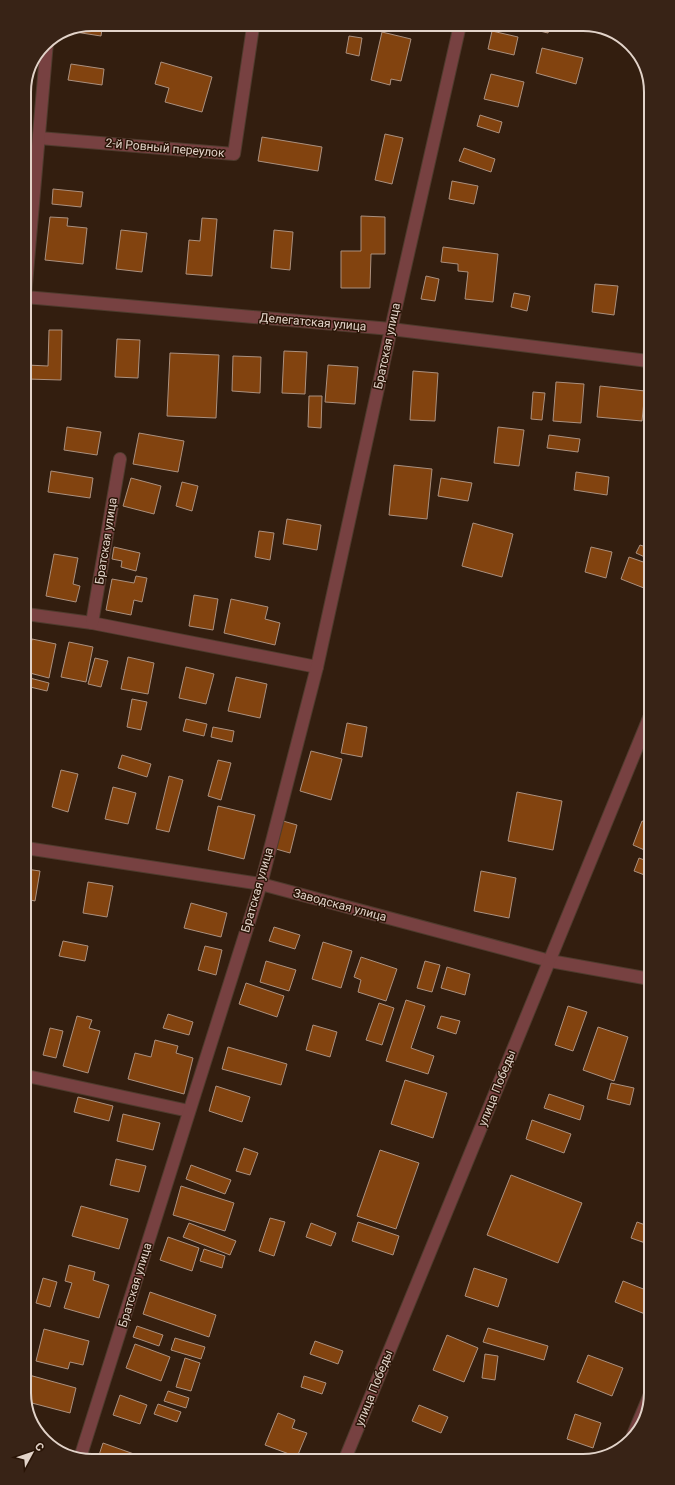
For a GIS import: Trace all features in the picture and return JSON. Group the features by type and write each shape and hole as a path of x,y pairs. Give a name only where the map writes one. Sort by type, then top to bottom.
{"street":[{"name":"2-й Ровный переулок","path":"39,138 234,154 252,31"},
{"name":"Братская улица","path":"82,1453 261,884 317,667 391,329 459,31"},
{"path":"31,228 45,54"},
{"name":"Делегатская улица","path":"31,297 391,329 644,361"},
{"name":"Братская улица","path":"92,623 120,459"},
{"path":"31,615 92,623 317,667"},
{"name":"улица Победы","path":"347,1454 644,730"},
{"name":"Заводская улица","path":"31,849 261,884 550,961 644,979"},
{"path":"31,1077 189,1111"}],"building":[{"path":"102,31 101,36 80,33"},
{"path":"492,31 518,37 514,55 488,49"},
{"path":"382,32 411,39 401,81 391,79 390,85 371,80"},
{"path":"349,36 362,38 359,56 346,53"},
{"path":"542,48 583,58 576,84 536,73"},
{"path":"161,62 212,77 202,112 165,102 169,88 155,84"},
{"path":"71,64 104,69 102,85 68,80"},
{"path":"491,74 524,82 518,107 484,99"},
{"path":"480,115 502,122 499,133 477,126"},
{"path":"385,134 403,138 392,184 375,180"},
{"path":"262,137 322,147 318,171 258,161"},
{"path":"464,148 495,159 491,172 459,161"},
{"path":"452,181 478,186 474,204 449,199"},
{"path":"53,189 83,192 81,207 52,204"},
{"path":"361,216 385,217 385,254 371,254 370,288 341,288 341,251 361,251"},
{"path":"50,217 68,218 67,226 87,228 83,264 45,260"},
{"path":"202,218 217,219 212,276 186,274 189,240 200,241"},
{"path":"121,230 147,233 142,272 116,269"},
{"path":"274,230 293,232 290,270 271,268"},
{"path":"443,247 498,254 493,302 465,299 468,272 458,271 458,264 441,262"},
{"path":"426,276 439,279 435,301 421,299"},
{"path":"595,284 618,286 614,315 592,312"},
{"path":"514,293 530,296 527,311 511,307"},
{"path":"49,330 62,330 61,380 31,379 31,365 48,366"},
{"path":"117,339 140,340 138,378 115,377"},
{"path":"284,351 307,352 305,394 282,393"},
{"path":"170,353 219,355 216,418 167,416"},
{"path":"233,356 261,357 260,393 232,391"},
{"path":"328,365 358,367 355,404 325,402"},
{"path":"413,371 438,373 435,421 410,420"},
{"path":"556,382 584,384 581,423 553,421"},
{"path":"600,386 644,391 642,421 597,417"},
{"path":"533,392 545,393 542,420 531,419"},
{"path":"309,396 322,396 321,428 308,427"},
{"path":"67,427 101,432 97,455 64,450"},
{"path":"498,427 524,430 519,466 494,463"},
{"path":"139,433 184,441 178,472 133,464"},
{"path":"549,435 580,439 578,452 547,448"},
{"path":"394,465 432,469 427,519 389,515"},
{"path":"51,471 93,478 90,498 48,492"},
{"path":"576,472 609,477 607,495 574,490"},
{"path":"131,478 161,486 154,514 123,506"},
{"path":"441,478 472,483 468,501 438,496"},
{"path":"182,482 198,486 192,511 176,506"},
{"path":"287,519 321,525 317,550 283,544"},
{"path":"473,523 513,534 502,577 462,566"},
{"path":"259,531 274,533 270,560 255,557"},
{"path":"640,545 644,546 644,557 636,553"},
{"path":"114,547 140,553 136,571 121,567 122,561 112,559"},
{"path":"591,547 612,552 606,578 585,572"},
{"path":"54,554 78,558 73,584 80,586 76,602 46,596"},
{"path":"629,557 644,562 644,588 621,579"},
{"path":"136,576 147,578 142,602 134,600 131,615 106,610 112,579 134,583"},
{"path":"194,595 218,599 213,630 189,626"},
{"path":"231,599 268,607 265,619 280,623 275,645 224,633"},
{"path":"32,639 56,644 49,678 31,673"},
{"path":"69,642 93,647 86,682 61,677"},
{"path":"128,657 154,663 148,694 121,689"},
{"path":"95,658 108,661 101,687 88,684"},
{"path":"186,667 214,674 206,704 179,698"},
{"path":"236,677 267,684 260,718 228,711"},
{"path":"31,678 49,683 47,691 31,687"},
{"path":"132,699 147,702 141,730 127,727"},
{"path":"186,719 207,724 204,736 183,731"},
{"path":"347,723 367,727 362,757 341,753"},
{"path":"213,727 234,731 232,742 211,737"},
{"path":"311,751 342,759 331,800 300,791"},
{"path":"122,755 151,764 147,777 118,768"},
{"path":"218,760 231,763 221,800 208,796"},
{"path":"61,770 78,774 68,812 52,807"},
{"path":"169,776 183,780 169,832 156,829"},
{"path":"113,787 136,793 128,824 105,819"},
{"path":"517,792 562,801 553,850 508,841"},
{"path":"218,806 255,815 244,859 208,850"},
{"path":"283,821 297,825 290,853 276,849"},
{"path":"642,821 644,822 644,850 633,845"},
{"path":"639,858 644,860 644,875 634,871"},
{"path":"31,870 40,871 35,901 31,900"},
{"path":"481,871 516,878 509,918 474,911"},
{"path":"88,882 113,886 107,917 83,913"},
{"path":"191,903 227,913 221,937 184,928"},
{"path":"274,927 300,935 295,949 269,941"},
{"path":"63,941 88,946 85,961 59,956"},
{"path":"323,942 352,951 341,988 312,979"},
{"path":"205,946 222,950 216,975 198,970"},
{"path":"361,957 397,969 386,1001 358,992 361,980 354,977"},
{"path":"266,961 296,970 289,991 260,982"},
{"path":"425,961 440,965 432,992 417,988"},
{"path":"447,967 470,974 465,995 441,988"},
{"path":"246,983 284,996 277,1017 239,1004"},
{"path":"406,1000 425,1006 411,1048 434,1056 428,1074 386,1061"},
{"path":"379,1003 394,1008 382,1045 366,1040"},
{"path":"568,1006 587,1012 573,1051 555,1045"},
{"path":"168,1014 193,1022 189,1035 163,1028"},
{"path":"77,1016 92,1020 89,1028 100,1031 88,1073 63,1066"},
{"path":"441,1016 460,1021 456,1034 437,1028"},
{"path":"313,1025 337,1032 330,1057 306,1050"},
{"path":"598,1027 628,1037 614,1081 583,1070"},
{"path":"50,1028 63,1031 56,1058 43,1055"},
{"path":"155,1040 178,1046 176,1053 193,1058 184,1094 128,1079 135,1053 151,1057"},
{"path":"228,1047 287,1064 281,1085 222,1069"},
{"path":"405,1080 447,1093 433,1138 391,1124"},
{"path":"611,1083 634,1088 630,1105 607,1099"},
{"path":"216,1086 250,1097 242,1122 209,1111"},
{"path":"549,1094 584,1106 580,1120 544,1108"},
{"path":"78,1097 113,1106 109,1121 74,1112"},
{"path":"123,1114 160,1123 153,1150 117,1141"},
{"path":"532,1120 571,1134 564,1153 526,1139"},
{"path":"244,1148 258,1153 250,1175 236,1171"},
{"path":"380,1150 419,1163 396,1229 357,1216"},
{"path":"116,1159 146,1166 139,1192 110,1185"},
{"path":"191,1165 231,1180 225,1194 186,1179"},
{"path":"511,1175 582,1203 558,1263 487,1235"},
{"path":"181,1186 234,1203 225,1231 173,1215"},
{"path":"81,1206 128,1219 119,1249 72,1236"},
{"path":"270,1218 285,1222 274,1256 259,1251"},
{"path":"358,1222 399,1236 393,1255 352,1241"},
{"path":"637,1222 644,1224 644,1243 631,1238"},
{"path":"189,1223 236,1241 230,1255 183,1237"},
{"path":"311,1223 336,1233 331,1246 306,1237"},
{"path":"168,1237 199,1248 192,1271 160,1260"},
{"path":"204,1249 225,1256 222,1268 200,1261"},
{"path":"69,1265 95,1272 93,1280 109,1285 99,1318 64,1308 72,1283 65,1281"},
{"path":"474,1268 507,1279 498,1307 465,1296"},
{"path":"43,1278 57,1282 50,1307 36,1303"},
{"path":"623,1281 644,1289 644,1314 615,1302"},
{"path":"150,1292 216,1315 209,1337 143,1314"},
{"path":"137,1326 163,1335 159,1346 133,1337"},
{"path":"488,1328 548,1346 544,1360 483,1342"},
{"path":"44,1329 89,1341 83,1365 70,1362 68,1369 36,1361"},
{"path":"447,1335 478,1348 464,1382 433,1370"},
{"path":"175,1338 205,1347 201,1359 171,1350"},
{"path":"315,1341 343,1351 338,1364 310,1354"},
{"path":"135,1344 170,1357 161,1381 126,1368"},
{"path":"485,1354 498,1356 495,1380 482,1378"},
{"path":"588,1355 623,1368 612,1396 577,1382"},
{"path":"185,1358 200,1363 191,1391 176,1387"},
{"path":"31,1376 76,1388 70,1413 32,1403"},
{"path":"304,1376 326,1383 322,1394 301,1387"},
{"path":"168,1391 189,1398 186,1408 164,1401"},
{"path":"120,1395 147,1405 140,1424 113,1415"},
{"path":"158,1404 181,1412 177,1422 154,1414"},
{"path":"419,1405 448,1417 441,1433 412,1421"},
{"path":"278,1413 295,1420 292,1428 307,1433 298,1454 289,1454 265,1445"},
{"path":"575,1414 601,1423 593,1448 567,1439"},
{"path":"103,1443 134,1454 99,1454"}]}
